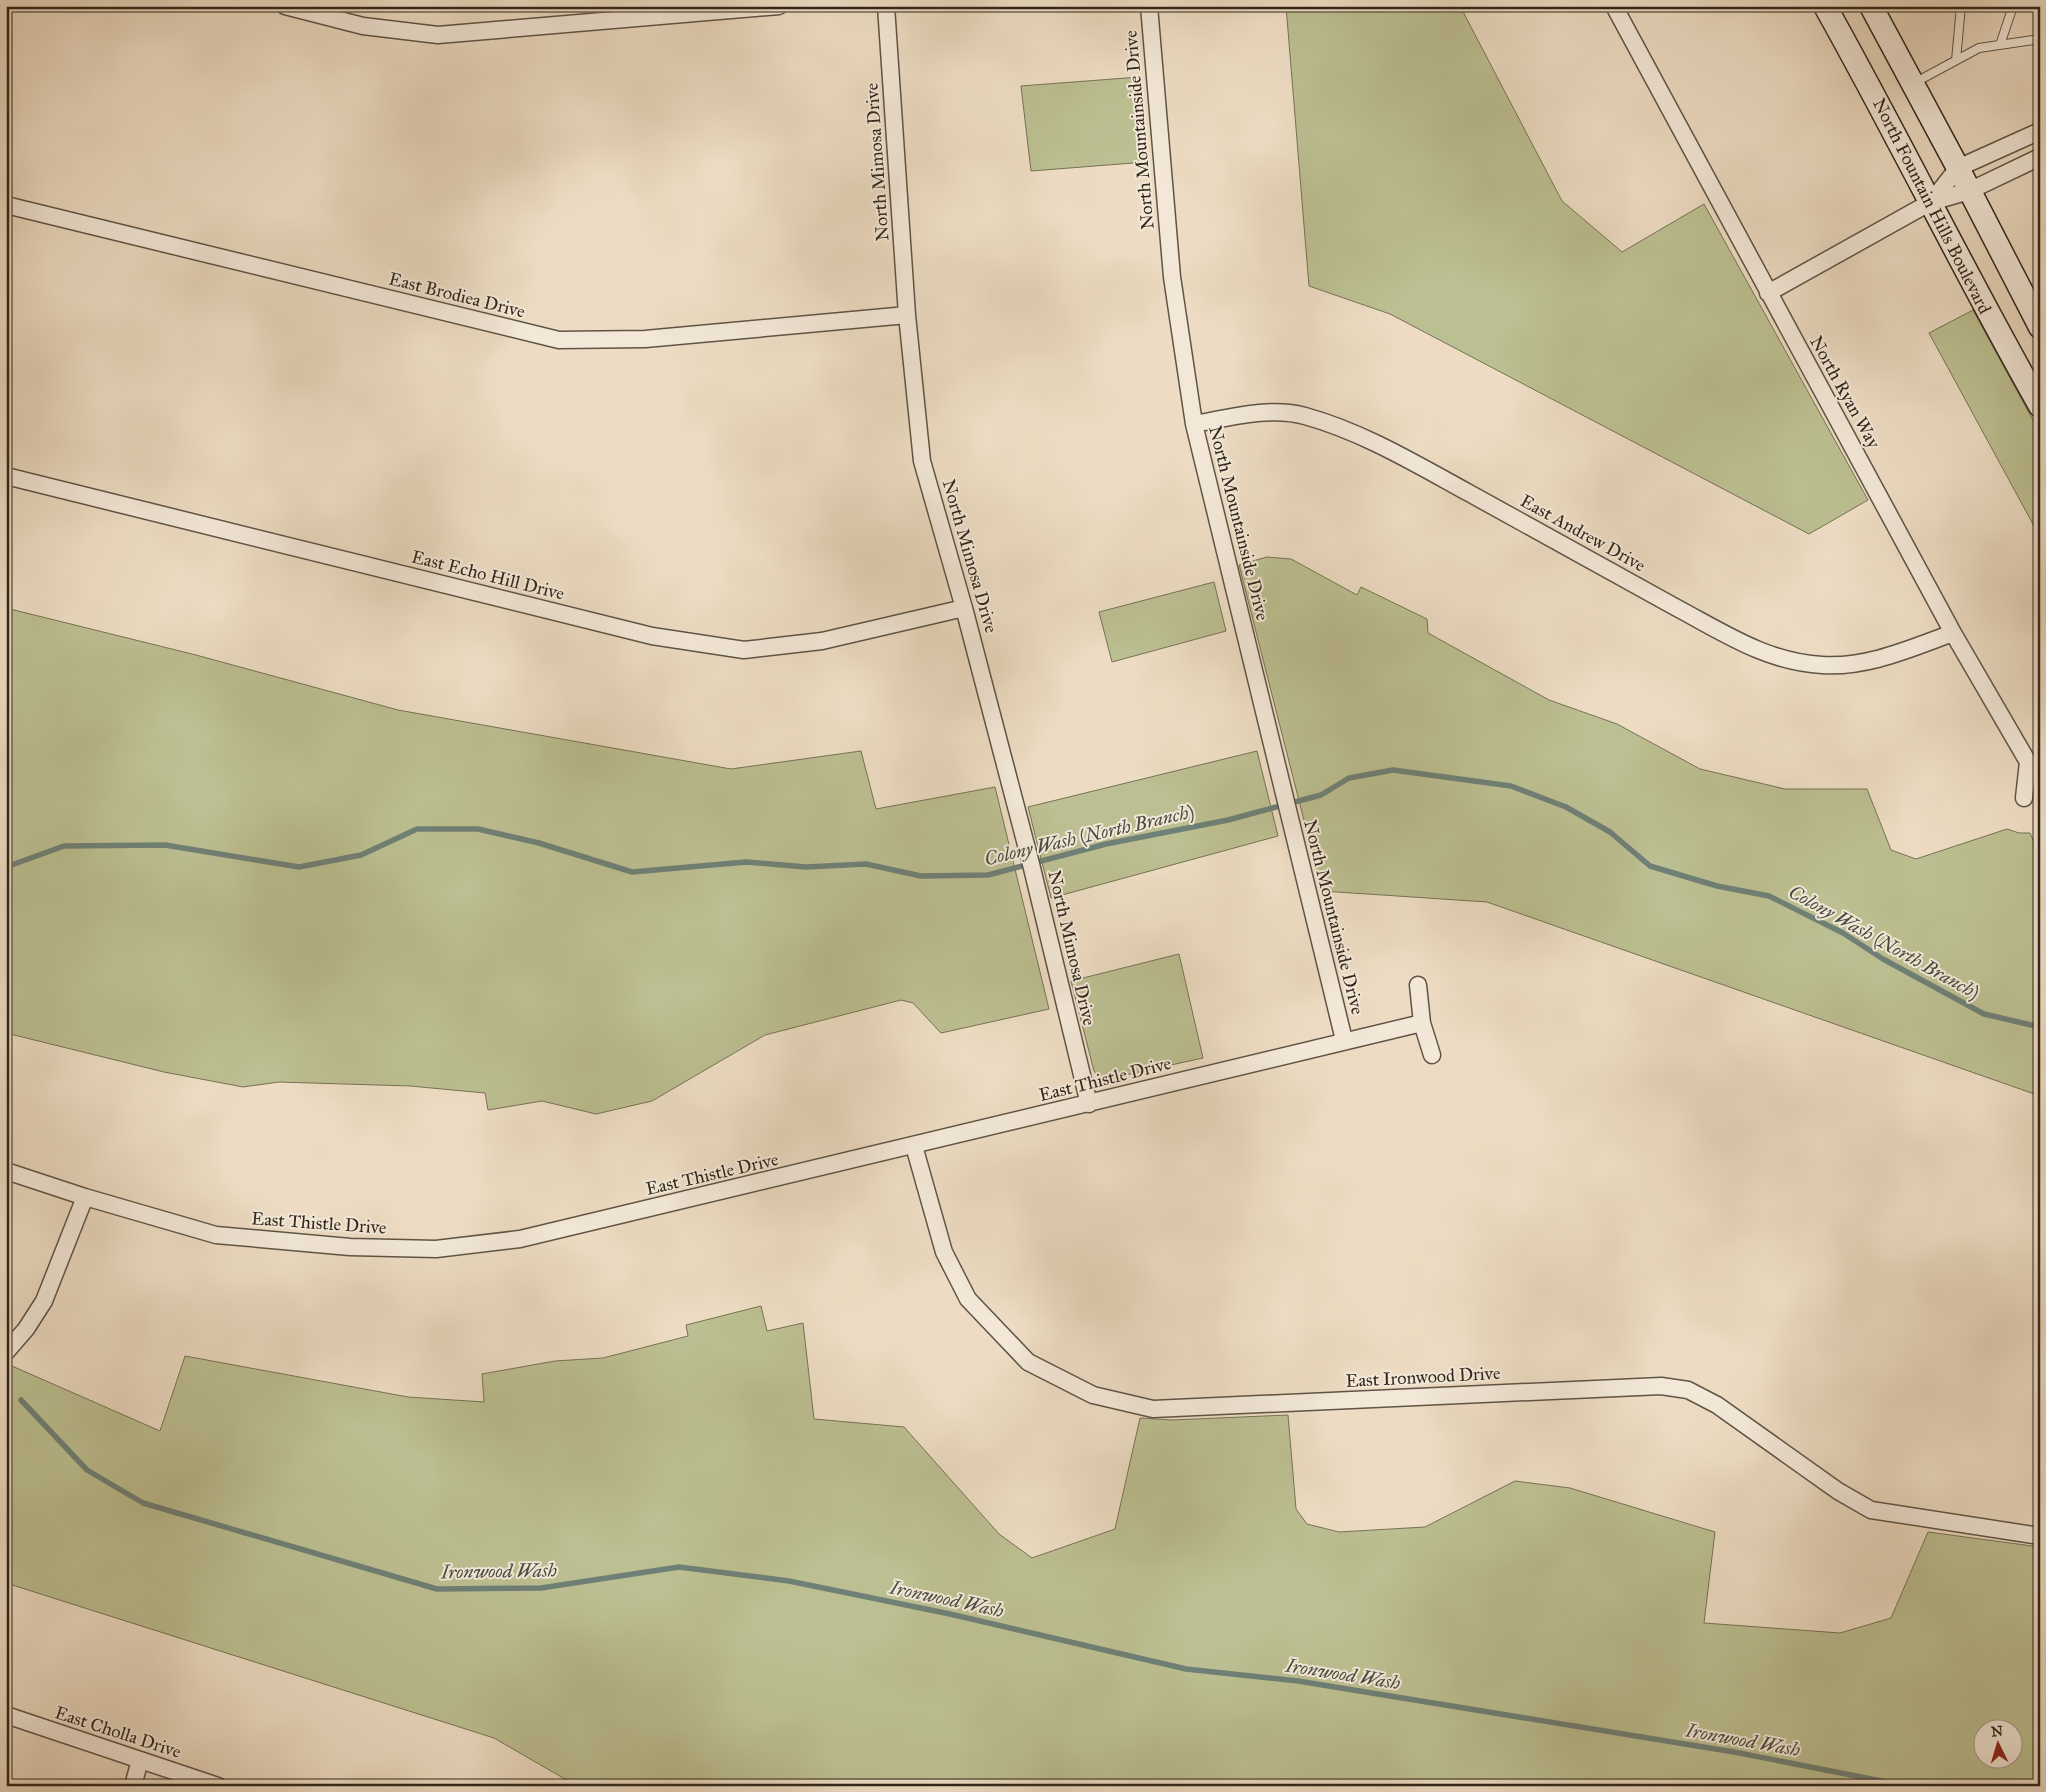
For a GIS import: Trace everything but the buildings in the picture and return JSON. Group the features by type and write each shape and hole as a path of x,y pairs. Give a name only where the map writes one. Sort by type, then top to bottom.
{"main road":[{"name":"North Fountain Hills Boulevard","path":"1825,6 1931,202 1991,320 2040,406"},
{"path":"1871,6 1958,168 2040,327"}],"street":[{"path":"285,6 363,26 438,35 779,6"},
{"name":"North Mimosa Drive","path":"886,6 907,315 922,461 964,608 1031,864 1089,1104"},
{"name":"North Mountainside Drive","path":"1149,6 1172,277 1194,424 1344,1040"},
{"name":"North Ryan Way","path":"1614,6 1953,633 2028,762 2024,798"},
{"path":"1931,202 1958,168 2040,131"},
{"path":"1768,293 1931,202 1969,191 2040,157"},
{"name":"East Brodiea Drive","path":"6,205 559,340 645,339 907,315"},
{"name":"East Andrew Drive","path":"1194,424 1255,413 1304,415 1380,444 1668,603 1743,643 1781,660 1821,665 1852,665 1884,658 1953,633"},
{"name":"East Echo Hill Drive","path":"6,476 652,636 744,650 822,641 964,608"},
{"path":"1418,985 1422,1023 1432,1055"},
{"name":"East Thistle Drive","path":"6,1170 85,1197 216,1235 350,1247 436,1249 520,1239 1089,1104 1344,1040 1422,1023"},
{"name":"East Ironwood Drive","path":"914,1146 944,1252 968,1299 1028,1362 1093,1395 1153,1409 1661,1386 1688,1390 1717,1405 1838,1491 1871,1510 2040,1536"},
{"path":"6,1352 26,1329 44,1301 85,1197"},
{"name":"East Cholla Drive","path":"6,1715 218,1786"},
{"path":"133,1786 140,1760"}],"lane":[{"path":"1956,60 1961,6"},
{"path":"2000,45 2013,6"},
{"path":"1912,84 1979,48 2040,39"}],"green space":[{"path":"1286,6 1460,6 1562,201 1622,252 1704,204 1868,500 1809,534 1390,314 1309,286"},
{"path":"1139,77 1146,162 1031,171 1021,86"},
{"path":"1973,310 2040,433 2040,537 1929,333"},
{"path":"1267,557 1291,559 1357,595 1361,587 1427,619 1428,633 1549,700 1617,724 1700,769 1785,789 1867,789 1891,850 1916,859 2007,829 2019,833 2030,833 2040,855 2040,1096 1487,902 1322,891 1239,565"},
{"path":"1214,582 1226,631 1112,662 1099,612"},
{"path":"6,608 196,655 398,710 731,769 861,751 876,809 995,787 1049,1009 941,1033 913,1003 901,1000 765,1035 652,1101 596,1114 542,1101 488,1110 485,1093 410,1086 279,1082 243,1087 164,1072 6,1033"},
{"path":"1257,751 1278,836 1051,898 1028,807"},
{"path":"1179,954 1203,1058 1102,1080 1094,1071 1071,981"},
{"path":"761,1306 767,1331 803,1323 814,1419 904,1427 999,1534 1032,1558 1115,1529 1140,1418 1172,1420 1288,1415 1296,1509 1307,1524 1339,1532 1425,1527 1515,1481 1570,1488 1715,1532 1704,1623 1840,1633 1891,1618 1928,1532 2040,1547 2040,1786 577,1786 494,1738 6,1583 6,1370 12,1366 160,1431 185,1356 408,1397 484,1402 482,1374 555,1361 603,1358 688,1336 686,1325"}],"waterway":[{"name":"Colony Wash (North Branch)","path":"6,867 64,846 165,845 299,867 361,855 417,829 478,829 539,843 632,872 746,862 806,867 866,864 921,876 988,875 1106,844 1228,820 1321,795 1349,778 1393,770 1511,786 1566,807 1610,832 1650,866 1717,886 1769,896 1843,933 1883,959 1984,1014 2040,1027"},
{"name":"Ironwood Wash","path":"21,1400 87,1470 143,1503 437,1589 541,1588 679,1567 789,1581 950,1614 1186,1669 1298,1681 1734,1752 1907,1786"}]}
